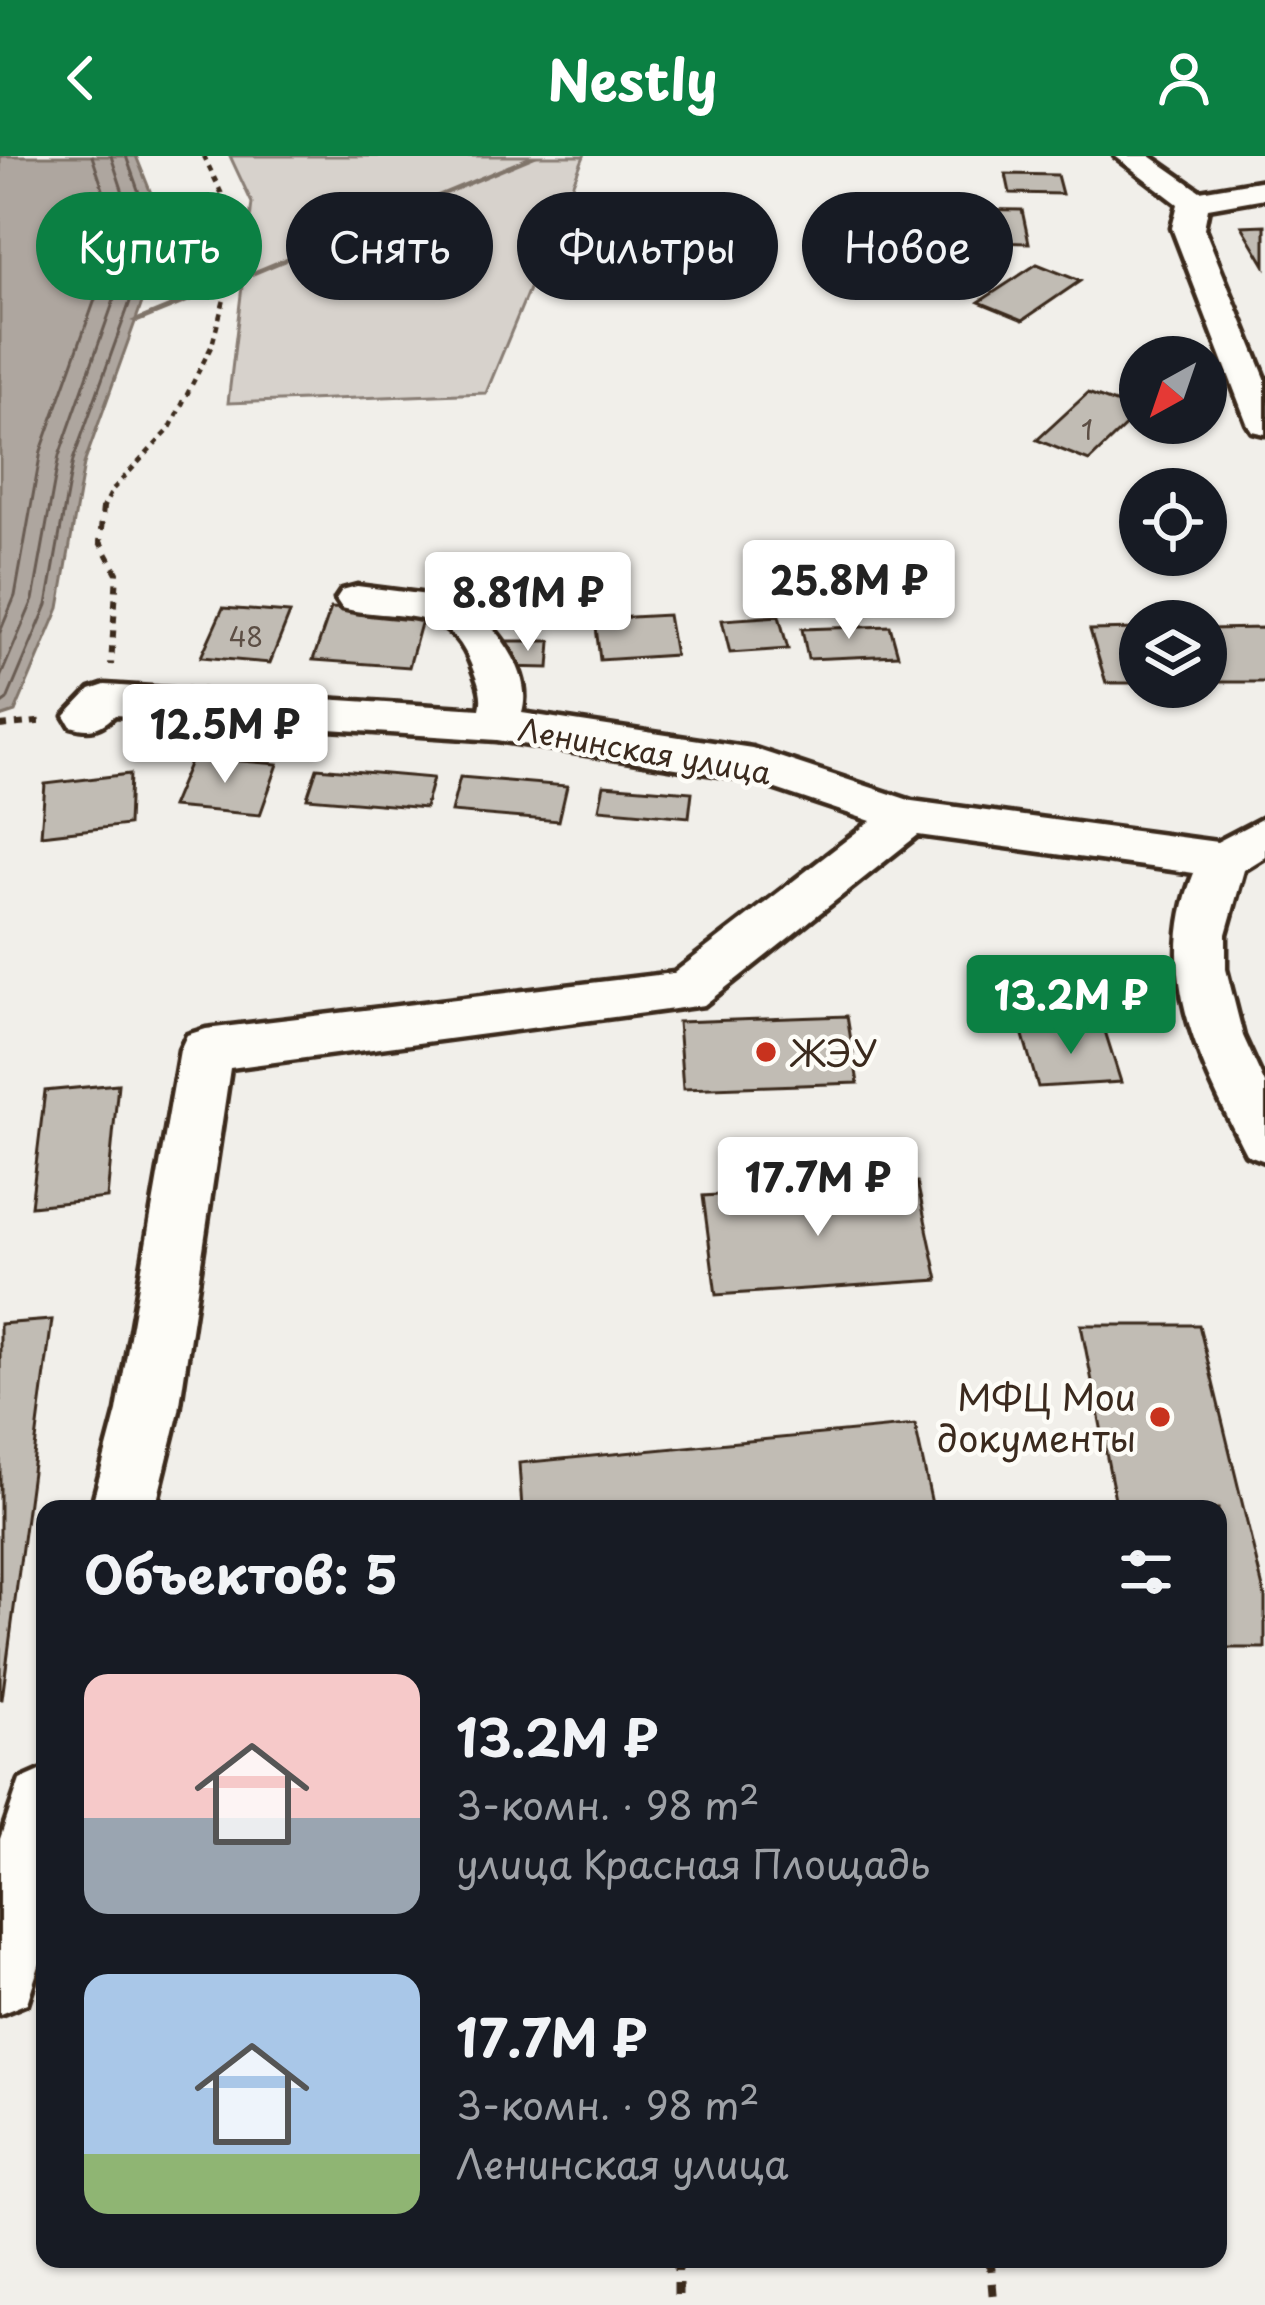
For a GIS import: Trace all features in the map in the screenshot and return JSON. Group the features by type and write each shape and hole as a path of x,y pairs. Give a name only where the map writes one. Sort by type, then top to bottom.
{"street":[{"path":"1130,156 1194,200 1265,189"},
{"path":"1194,200 1188,228 1265,423"},
{"path":"357,599 452,609 484,642 506,697 497,724"},
{"name":"Ленинская улица","path":"87,716 105,700 497,724 752,764 909,817 1244,847"},
{"path":"125,1500 148,1411 206,1050 686,991 909,817"},
{"path":"1244,847 1204,898 1198,946 1214,1036 1265,1138"},
{"path":"0,1976 36,1839"}],"path":[{"path":"111,673 117,573 100,542 101,511 113,489 169,430 212,345 241,235 204,156"},
{"path":"678,2268 678,2305"},
{"path":"991,2268 994,2305"}],"shaded area":[{"path":"230,156 584,156 569,192 517,192 517,300 524,300 486,393 228,403 240,300 262,300 262,192 247,192"}],"water":[{"path":"0,156 136,156 150,192 36,192 36,300 143,300 84,464 59,608 15,712 0,717"}],"building":[{"path":"1006,174 1057,175 1062,194 1013,193"},
{"path":"1013,210 1022,210 1029,243 1013,243"},
{"path":"1265,225 1265,265 1242,226"},
{"path":"1037,264 1080,281 1023,320 979,302 1013,300 1013,280"},
{"path":"1088,393 1119,404 1119,432 1089,461 1037,440"},
{"path":"223,608 290,613 270,663 201,657"},
{"path":"331,608 424,613 409,667 313,660"},
{"path":"668,615 675,655 600,660 595,619"},
{"path":"779,616 788,649 730,653 722,620"},
{"path":"890,626 898,655 808,659 802,629"},
{"path":"1265,628 1265,682 1227,682 1227,629"},
{"path":"1119,629 1119,683 1106,683 1090,630"},
{"path":"506,641 551,641 549,668 504,667"},
{"path":"192,757 278,764 260,815 171,807"},
{"path":"317,768 433,778 425,808 307,798"},
{"path":"130,774 128,825 41,835 45,784"},
{"path":"460,777 567,786 559,821 451,812"},
{"path":"604,785 692,792 689,817 599,809"},
{"name":"ЖЭУ","path":"847,1016 858,1083 683,1089 678,1022"},
{"path":"1104,1028 1121,1082 1038,1087 1022,1032"},
{"path":"118,1084 107,1198 31,1206 45,1091"},
{"path":"917,1182 938,1280 716,1295 703,1196"},
{"path":"52,1320 2,1699 0,1699 0,1324"},
{"name":"МФЦ Мои документы","path":"1081,1325 1199,1325 1265,1597 1265,1648 1227,1648 1227,1500 1115,1500"},
{"path":"915,1425 931,1500 521,1500 519,1463"}],"waterway":[{"path":"262,269 536,156"},
{"path":"135,321 187,300"}],"place":[{"name":"ЖЭУ","path":"766,1052"},
{"name":"МФЦ Мои документы","path":"1160,1417"}]}
